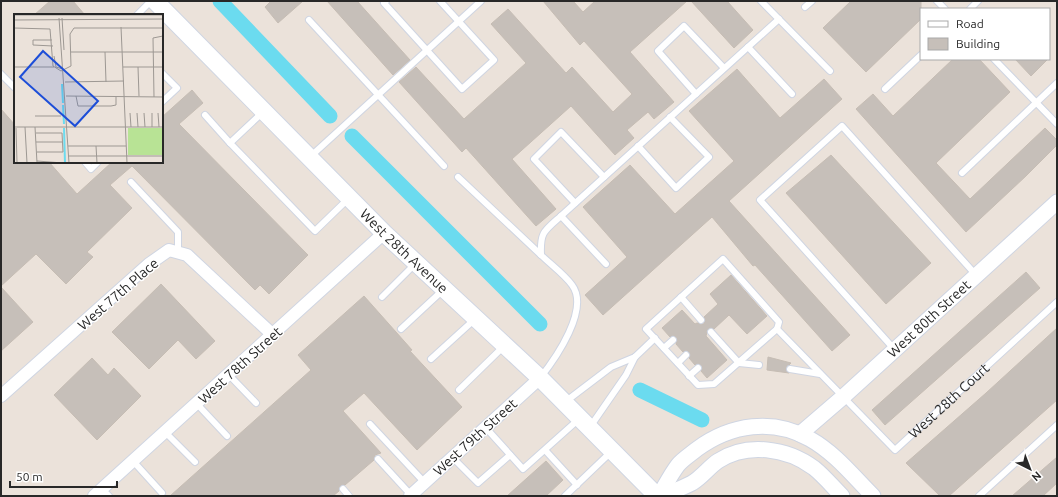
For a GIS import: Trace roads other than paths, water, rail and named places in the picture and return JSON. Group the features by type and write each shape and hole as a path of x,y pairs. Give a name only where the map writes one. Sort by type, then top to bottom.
{"main road":[{"name":"West 28th Avenue","path":"155,1 384,233 540,378 659,496"}],"street":[{"name":"West 80th Street","path":"800,434 843,397 1057,202"},
{"name":"West 78th Street","path":"102,494 133,461 384,233"},
{"name":"West 77th Place","path":"1,396 149,264 169,250 178,253"},
{"path":"178,253 187,255 273,335"},
{"name":"West 79th Street","path":"411,495 540,378"},
{"path":"659,496 679,464 701,446 715,438 737,429 757,425 780,427 800,434 832,455 873,496"},
{"path":"659,496 693,482 712,465 724,457 759,449 787,454 808,464 842,496"}],"lane":[{"path":"138,14 151,1"},
{"path":"386,1 384,3 462,89 494,60 440,1"},
{"path":"310,157 481,1"},
{"path":"761,1 830,71"},
{"path":"805,7 812,1"},
{"path":"540,255 540,238 547,228 779,19"},
{"path":"309,20 444,166"},
{"path":"696,94 658,51 684,26 724,68"},
{"path":"748,47 792,94"},
{"path":"885,89 920,56"},
{"path":"995,60 1057,124"},
{"path":"1,74 14,87"},
{"path":"163,74 176,88 163,101"},
{"path":"962,173 1057,83"},
{"path":"230,144 264,111"},
{"path":"205,115 230,144 314,231 350,198"},
{"path":"638,146 676,188 709,157 670,117"},
{"path":"895,350 760,200 842,126 976,275"},
{"path":"575,202 534,159 561,132 604,177"},
{"path":"85,163 91,169 97,163"},
{"path":"458,177 572,285 577,297 577,311 556,357 540,378"},
{"path":"131,182 178,232 178,253"},
{"path":"561,216 606,264"},
{"path":"723,259 779,322 777,329 714,384 698,385 646,329 680,297 723,259"},
{"path":"382,297 416,263"},
{"path":"401,329 444,288"},
{"path":"680,297 700,319 693,322"},
{"name":"West 28th Court","path":"843,397 895,450 1057,302"},
{"path":"431,359 476,318"},
{"path":"777,329 843,397"},
{"path":"707,337 711,332 739,363 760,364"},
{"path":"564,402 611,367 635,356 655,338"},
{"path":"664,348 673,340"},
{"path":"459,390 505,345"},
{"path":"718,350 724,345"},
{"path":"678,363 686,355"},
{"path":"486,428 523,469 544,450 585,423 626,375 635,356"},
{"path":"689,376 698,368"},
{"path":"790,369 821,374"},
{"path":"229,375 256,402"},
{"path":"197,404 227,436"},
{"path":"370,424 425,483"},
{"path":"979,496 1057,425"},
{"path":"165,432 195,462"},
{"path":"544,450 577,485"},
{"path":"565,496 613,450"},
{"path":"453,458 478,483 510,455"},
{"path":"378,459 411,495"},
{"path":"133,461 162,493"},
{"path":"343,489 349,496"}],"waterway":[{"path":"220,1 330,116"},
{"path":"352,136 540,324"},
{"path":"640,390 702,420"}]}
